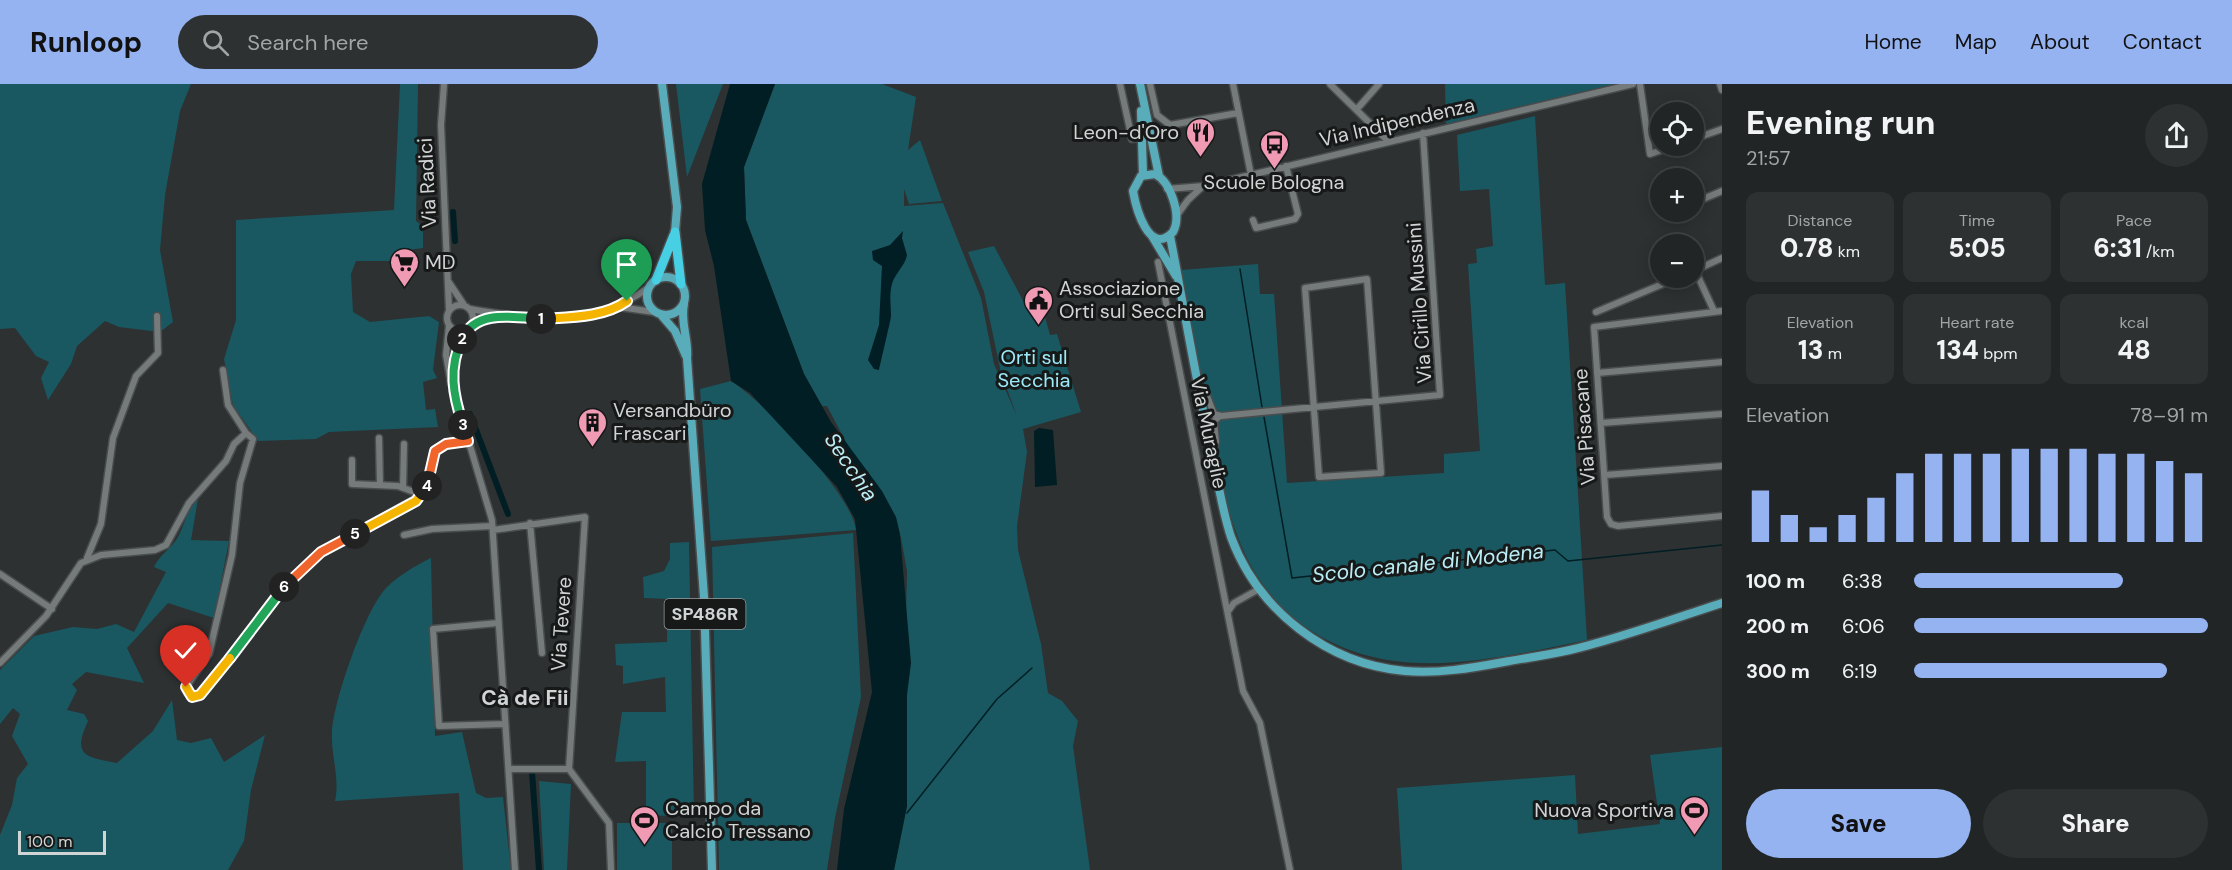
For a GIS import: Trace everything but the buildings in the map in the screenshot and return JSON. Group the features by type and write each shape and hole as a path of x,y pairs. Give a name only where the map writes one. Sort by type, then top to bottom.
{"highway":[{"name":"SP486R","path":"656,280 675,232"},
{"name":"SP486R","path":"675,232 681,284"}],"main road":[{"name":"SP486R","path":"662,84 677,207 675,232"},
{"path":"1136,84 1142,114 1143,174"},
{"path":"1140,84 1159,176 1167,189 1177,215 1175,228 1170,236 1176,276 1230,534 1245,567 1259,589 1287,619 1318,642 1366,664 1404,671 1479,667 1571,650 1722,603"},
{"path":"1159,176 1143,174 1137,178 1133,191 1142,222 1176,276"},
{"path":"1152,237 1170,236"},
{"path":"656,280 666,277 681,284"},
{"name":"SP486R","path":"656,280 648,288 647,302 675,331 687,358"},
{"name":"SP486R","path":"681,284 685,298 682,315 688,342 687,358 704,597 712,870"},
{"path":"658,314 675,314 684,304"}],"street":[{"name":"Via Radici","path":"444,84 441,125 449,310"},
{"path":"1120,84 1132,139 1141,138"},
{"path":"1150,84 1157,115 1170,125 1238,113"},
{"path":"1233,84 1251,175"},
{"path":"1330,84 1387,141"},
{"path":"1357,109 1379,84"},
{"name":"Via Indipendenza","path":"1167,189 1204,186 1633,84"},
{"path":"1640,84 1650,154"},
{"path":"1720,84 1722,90"},
{"path":"1704,135 1722,129"},
{"name":"Via Cirillo Mussini","path":"1221,416 1437,396 1442,390 1423,133"},
{"path":"1253,220 1256,228 1295,219 1298,214 1286,166"},
{"path":"1177,215 1188,200 1204,186"},
{"path":"1704,199 1722,192"},
{"path":"1704,266 1722,258"},
{"name":"Via Muraglie","path":"1158,262 1243,691 1260,723 1290,870"},
{"path":"1367,279 1376,402 1381,473 1319,477 1305,288 1367,279"},
{"path":"448,281 473,315 454,357 452,385"},
{"path":"514,870 493,528 448,375 446,355 449,325 447,317 449,310 457,305 499,315 541,319 582,317 620,307 648,288"},
{"path":"1596,312 1653,288"},
{"path":"1703,288 1714,311 1722,311"},
{"path":"620,307 658,314"},
{"name":"Via Pisacane","path":"1714,311 1594,327 1607,517 1611,524 1618,526 1722,516"},
{"path":"449,325 455,330 499,315"},
{"path":"0,663 52,609 77,567 87,558 101,524 113,438 136,375 158,353 157,316"},
{"path":"1597,373 1722,362"},
{"path":"223,370 228,405 246,433 253,439 253,446 240,483 236,535 209,654 186,687 192,697 200,695 287,584 308,563 321,552 422,495 427,489 435,451 446,444 468,441"},
{"path":"1197,385 1207,396 1214,414 1221,416"},
{"path":"1600,423 1722,414"},
{"path":"1212,454 1216,442 1214,421 1221,416"},
{"path":"87,558 155,550 166,545 189,503 226,461 234,444 246,433"},
{"path":"379,438 380,485"},
{"path":"403,488 404,444"},
{"path":"352,459 352,484 403,488 422,495"},
{"path":"1605,475 1722,466"},
{"name":"Via Tevere","path":"530,523 585,517 569,769"},
{"path":"404,535 432,529 493,528 530,523 542,653"},
{"path":"0,574 52,609"},
{"path":"1228,610 1234,603 1259,589"},
{"path":"498,623 433,629 437,704 439,726 505,724"},
{"path":"509,769 569,769 609,823 611,870"}],"green space":[{"path":"0,84 191,84 180,111 165,195 160,250 173,322 160,332 119,327 105,321 77,346 71,364 48,400 41,378 49,362 36,356 15,328 0,329"},
{"path":"400,84 418,84 416,221 423,226 423,248 408,250 407,261 356,261 351,274 353,312 370,322 429,316 439,322 433,370 437,378 423,382 426,410 435,409 438,427 329,432 316,439 258,441 233,405 224,359 236,320 236,220 394,210"},
{"path":"676,84 723,84 687,177"},
{"name":"Orti sul Secchia","path":"775,84 882,84 916,97 908,150 920,140 942,201 909,204 904,189 904,206 943,203 981,298 994,364 1017,416 1001,373 984,292 968,252 994,246 1028,310 1042,306 1050,335 1057,334 1081,412 1023,429 1027,452 1017,526 1018,550 1041,644 1048,693 1062,701 1078,721 1073,746 1090,870 894,870 907,806 904,702 907,571 901,538 892,517 857,463 827,406 822,406 804,374 746,220 744,167"},
{"path":"1445,84 1615,84 1446,124"},
{"path":"1535,116 1545,285 1565,283 1587,640 1478,660 1442,663 1406,662 1371,657 1337,645 1293,618 1274,599 1244,553 1223,487 1218,452 1217,424 1219,419 1201,376 1181,270 1258,264 1260,294 1274,294 1287,483 1444,473 1444,454 1480,451 1468,264 1477,263 1476,249 1493,246 1489,189 1460,191 1457,135"},
{"path":"731,381 763,407 804,449 839,494 851,514 856,530 711,541 700,389"},
{"path":"198,499 191,540 229,541 214,618 168,603 127,648 144,683 86,672 72,684 77,690 67,710 84,714 88,721 81,741 84,753 97,759 117,763 153,731 172,700 177,740 191,743 211,738 224,762 265,735 251,790 244,841 228,870 0,870 0,835 12,805 17,778 28,764 12,736 20,714 13,708 0,724 0,670 34,636 73,627 97,629 116,624 134,632 166,572 154,567 178,537 189,512"},
{"path":"853,533 861,697 835,818 827,870 719,870 712,547"},
{"path":"689,542 694,817 646,815 646,761 615,762 622,712 666,712 665,677 623,684 623,666 616,665 615,644 667,642 668,599 644,598 643,577 664,571 670,559 670,543"},
{"path":"431,558 435,736 462,732 476,793 486,798 503,797 511,870 463,870 459,793 335,801 336,784 332,742 334,719 344,679 360,635 386,588 407,571"},
{"path":"1722,747 1722,870 1402,870 1397,788 1575,775 1578,834 1660,824 1650,755"},
{"path":"539,781 571,784 567,870 544,870"},
{"name":"Campo da Calcio Tressano","path":"617,823 672,823 672,870 617,870"}],"water":[{"name":"Secchia","path":"730,84 775,84 744,167 746,220 804,374 831,422 882,491 896,517 900,534 911,663 907,695 907,806 894,870 837,870 844,809 872,692 855,519 837,487 750,393 731,381 714,266 705,230 702,184"},
{"path":"903,231 902,238 907,255 892,284 891,316 879,370 874,369 868,360 879,325 882,266 873,260 872,251 890,245"},
{"path":"1039,428 1053,430 1057,485 1035,487 1034,431"}],"waterway":[{"path":"453,212 455,241"},
{"name":"Scolo canale di Modena","path":"1240,269 1262,407"},
{"path":"470,414 508,514"},
{"name":"Scolo canale di Modena","path":"1264,417 1292,578 1555,550 1568,561 1722,545"},
{"name":"Scolo canale di Modena","path":"907,813 997,699 1032,668"},
{"path":"532,772 539,870"}],"place":[{"name":"Leon-d'Oro","path":"1200,158"},
{"name":"Scuole Bologna","path":"1274,170"},
{"name":"MD","path":"404,288"},
{"name":"Associazione Orti sul Secchia","path":"1038,326"},
{"name":"Versandbüro Frascari","path":"592,448"},
{"name":"Nuova Sportiva","path":"1695,836"},
{"name":"Campo da Calcio Tressano","path":"644,846"}],"district":[{"name":"Cà de Fii","path":"525,698"}],"route":[{"path":"186,687 187,693 192,697 200,695 297,573 321,552 362,531 396,509 416,501 427,489 431,458 435,451 446,444 468,441 452,385 453,364 457,348 471,325 499,315 541,319 582,317 620,307 627,301"}]}
